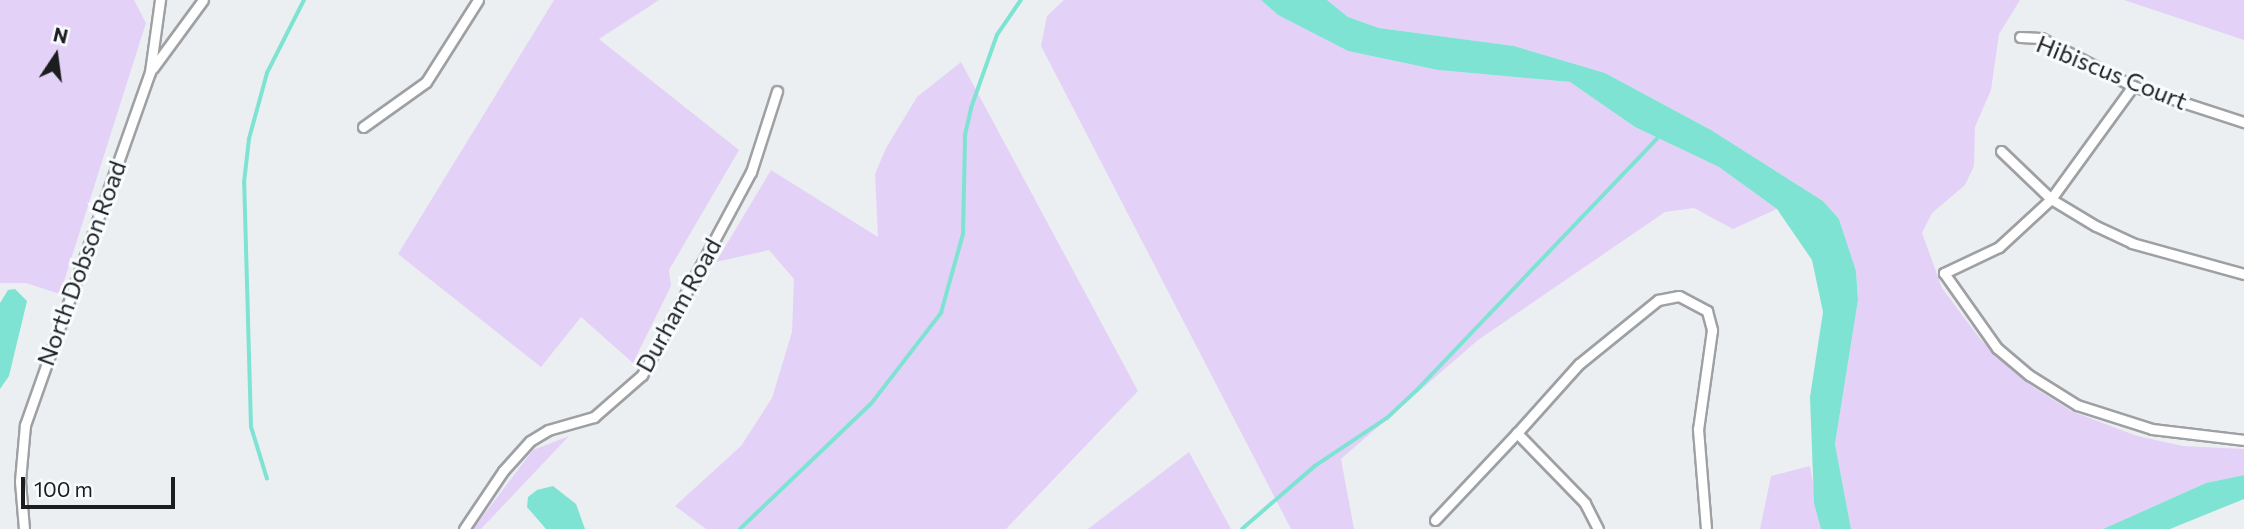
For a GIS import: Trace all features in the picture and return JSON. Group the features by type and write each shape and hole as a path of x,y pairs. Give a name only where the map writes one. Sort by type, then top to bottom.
{"street":[{"name":"North Dobson Road","path":"24,529 21,452 32,398 150,72 160,0"},
{"path":"150,72 204,0"},
{"path":"363,127 426,82 478,0"},
{"name":"Hibiscus Court","path":"2020,37 2041,38 2133,86 2244,122"},
{"path":"2133,86 2051,199 1999,247 1944,273 1997,348 2029,375 2077,405 2152,429 2244,440"},
{"name":"Durham Road","path":"464,529 503,471 530,441 548,430 594,417 642,375 751,172 777,91"},
{"path":"2001,151 2051,199 2132,243 2244,274"},
{"path":"1435,520 1579,364 1649,306 1668,297 1689,298 1707,311 1712,330 1698,429 1706,529"},
{"path":"1517,433 1585,503 1598,529"}],"shaded area":[{"path":"0,0 134,0 146,23 60,294 26,283 0,283"},
{"path":"554,0 659,0 599,39 739,150 669,270 671,286 633,363 581,317 541,367 398,254"},
{"path":"1064,0 1261,0 1278,15 1348,51 1438,70 1570,82 1635,127 1719,167 1777,209 1733,229 1694,208 1665,212 1478,340 1341,459 1354,529 1291,529 1041,46 1047,16"},
{"path":"1261,0 1327,0 1348,17 1379,28 1514,46 1605,73 1711,130 1823,201 1839,219 1856,271 1858,300 1835,444 1851,529 1821,529 1814,503 1810,397 1823,312 1812,260 1777,209 1719,167 1635,127 1570,82 1438,70 1348,51 1278,15"},
{"path":"1327,0 2020,0 1999,34 1991,90 1975,127 1974,166 1965,185 1932,213 1922,233 1942,288 1981,340 2030,385 2071,411 2137,436 2183,446 2244,449 2244,475 2206,483 2103,529 1851,529 1835,444 1858,300 1856,271 1839,219 1823,201 1711,130 1605,73 1514,46 1379,28 1348,17"},
{"path":"2124,0 2244,0 2244,40"},
{"path":"961,62 1138,391 1006,529 706,529 675,506 741,446 772,398 792,332 794,279 769,250 716,262 771,170 878,237 875,174 886,148 917,97"},
{"path":"15,289 27,301 9,376 0,389 0,303 8,290"},
{"path":"569,436 481,529 473,529 533,450"},
{"path":"1189,452 1231,529 1088,529"},
{"path":"1810,466 1821,529 1760,529 1771,476"},
{"path":"2244,475 2244,499 2170,529 2103,529 2206,483"},
{"path":"553,486 576,504 585,529 546,529 527,507 528,497 537,490"}],"waterway":[{"path":"267,479 251,427 244,183 249,139 267,73 304,0"},
{"path":"740,529 871,404 941,313 963,234 965,135 971,108 997,35 1021,0"},
{"path":"1242,529 1315,466 1387,418 1417,390 1657,139"}]}
